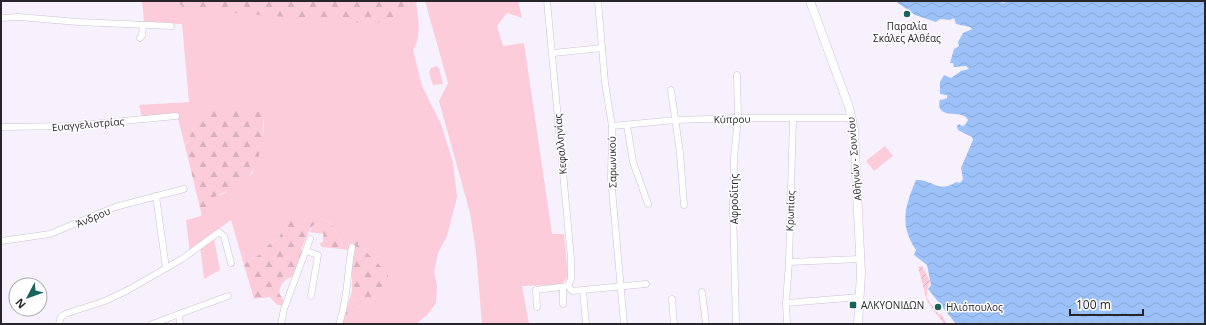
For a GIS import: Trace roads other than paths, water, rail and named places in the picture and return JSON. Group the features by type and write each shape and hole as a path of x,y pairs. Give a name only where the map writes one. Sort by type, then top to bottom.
{"main road":[{"name":"Αθήνών - Σουνίου","path":"810,1 852,118 855,142 860,259 858,324"}],"street":[{"name":"Κεφαλληνίας","path":"547,1 571,258 571,279 565,286 563,304"},
{"name":"Σαρωνικού","path":"598,1 602,48 612,126 611,178 624,324"},
{"path":"1,18 19,17 172,26"},
{"path":"140,38 142,36 143,25"},
{"path":"553,53 602,48"},
{"name":"Αφροδίτης","path":"736,324 733,208 734,158 738,118 737,75"},
{"path":"671,90 676,120 684,206"},
{"name":"Ευαγγελιστρίας","path":"1,127 70,126 176,116"},
{"name":"Κύπρου","path":"612,126 676,120 738,118 852,118"},
{"name":"Κρωπίας","path":"787,324 786,303 789,262 793,119"},
{"path":"627,125 634,162 648,204"},
{"name":"Άνδρου","path":"1,241 50,234 116,207 184,188"},
{"path":"156,196 166,268"},
{"path":"59,324 61,317 65,314 105,301 128,290 182,259 220,232 223,234 231,263"},
{"path":"281,324 284,309 310,239"},
{"path":"339,324 347,291 348,268 352,247"},
{"path":"306,252 318,255 311,296"},
{"path":"789,262 860,259"},
{"path":"538,307 536,290 565,286 572,291 583,291 621,288 646,284"},
{"path":"583,291 586,324"},
{"path":"702,292 706,324"},
{"path":"152,324 228,296"},
{"path":"786,303 860,297"},
{"path":"672,298 674,324"},
{"path":"179,314 180,324"}],"water":[{"path":"895,1 995,1 1005,3 1005,1 1205,1 1205,324 956,324 928,289 931,285 927,265 914,255 916,250 907,232 906,215 909,198 916,180 922,180 944,187 956,182 960,183 963,179 961,168 973,140 972,137 958,130 957,126 959,124 962,126 965,125 968,120 965,117 945,113 941,110 939,106 940,99 947,98 947,95 940,94 940,82 944,75 951,78 961,71 969,69 966,66 954,67 953,63 950,63 954,49 959,46 958,42 963,33 972,29 970,27 956,24 954,18 950,20 940,19 936,22 915,15"}],"place":[{"name":"Παραλία Σκάλες Αλθέας","path":"907,14"},
{"name":"ΑΛΚΥΟΝΙΔΩΝ","path":"853,305"},
{"name":"Ηλιόπουλος","path":"938,307"}]}
